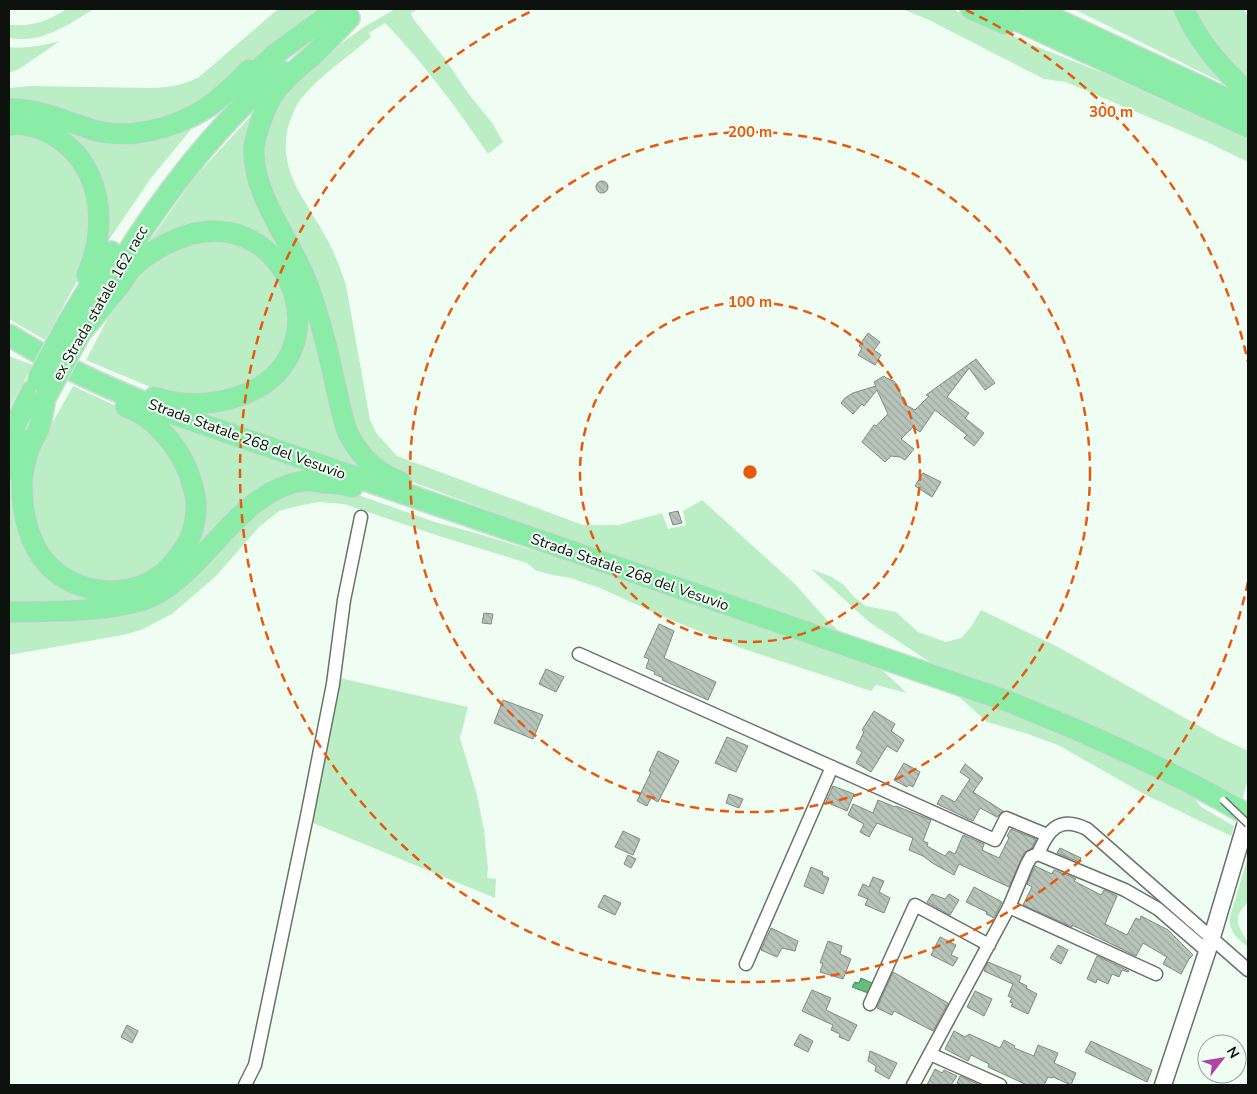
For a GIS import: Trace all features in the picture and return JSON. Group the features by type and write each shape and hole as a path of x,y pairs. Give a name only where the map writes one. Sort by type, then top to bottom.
{"highway":[{"path":"971,9 1039,39 1067,44"},
{"path":"993,9 1248,127"},
{"path":"1034,9 1248,109"},
{"path":"1184,9 1201,42 1248,92"},
{"path":"345,11 312,55 277,88 265,109 254,144 255,165 260,186 309,286 343,419 349,434 362,456 376,469 391,478 462,507 506,529"},
{"name":"ex Strada statale 162 racc","path":"9,470 39,394 73,330 107,257 158,183 223,104 274,54 308,29 345,11"},
{"name":"ex Strada statale 162 racc","path":"73,330 111,278 143,228 185,170 212,138 238,109 270,79 310,46 345,11"},
{"path":"9,109 30,110 92,129 118,133 141,132 167,126 207,108 257,64 274,54"},
{"path":"9,125 35,127 62,141 74,151 87,168 96,192 100,220 96,246 73,330"},
{"path":"9,350 40,364 113,379 164,400 175,402 218,402 242,396 259,388 284,364 296,338 298,317 295,294 287,274 274,258 246,238 230,233 200,232 184,236 158,248 132,268 119,286 73,330"},
{"path":"9,324 37,352"},
{"name":"Strada Statale 268 del Vesuvio","path":"9,335 37,352 97,383 176,415 1007,701 1080,730 1202,789 1248,816"},
{"path":"39,394 39,427 28,452 22,484 27,527 36,549 52,568 71,583 94,590 118,591 142,586 175,563 188,544 196,517 197,505 195,492 187,469 174,446 158,427 143,415 123,405 97,383"},
{"path":"9,424 39,394"},
{"name":"ex Strada statale 162 racc","path":"9,437 39,394"},
{"path":"9,612 109,607 138,603 170,585 193,566 231,526 258,502 281,487 304,480 346,485 422,508 470,517"}],"street":[{"path":"245,1085 255,1065 307,816 333,684 344,600 361,516"},
{"path":"579,654 995,840 1006,818 1047,835"},
{"path":"746,964 832,767"},
{"path":"1163,1085 1248,816"},
{"path":"913,1085 1010,907 1031,857 1038,854 1047,835 1063,824 1074,822 1087,829 1209,944"},
{"path":"1038,854 1125,890 1158,909 1248,970"},
{"path":"870,1004 915,905 989,944"},
{"path":"1010,907 1156,974"},
{"path":"930,1054 1000,1085"}],"lane":[{"path":"1222,800 1248,824"}],"shaded area":[{"path":"67,9 94,9 64,27 43,36 21,39 9,38 9,25 26,25 40,22"},
{"path":"278,9 317,9 271,44 207,100 147,123 110,124 9,102 9,88 31,86 154,88 188,82 199,77"},
{"path":"395,9 419,9 411,13 414,20 493,124 503,142 488,154 439,86 385,23 369,33 371,37 316,83 300,100 294,112 289,124 286,141 290,172 304,201 332,248 346,285 370,420 377,434 397,456 583,525 618,525 662,513 668,529 686,525 683,511 702,500 795,584 841,633 564,538 391,474 363,441 268,186 262,163 263,141 284,90 307,68 364,27"},
{"path":"902,9 952,9 1028,43 1103,73 1248,140 1248,162 1207,142 1066,82 1044,79 927,19"},
{"path":"1074,9 1181,9 1239,91"},
{"path":"1196,9 1244,9 1248,18 1248,80 1213,38"},
{"path":"60,41 19,69 9,73 9,47 29,47"},
{"path":"258,108 253,119 287,252 364,469 194,411 226,411 247,405 266,394 277,383 303,332 252,231 143,250 195,177"},
{"path":"17,114 76,132 198,121 151,178 106,244 106,195"},
{"path":"9,133 27,134 59,147 92,194 83,270 45,340 9,319"},
{"path":"216,237 259,253 286,290 289,335 274,366 236,392 172,396 86,360 125,286 162,254"},
{"path":"9,356 33,365 9,409"},
{"path":"73,386 129,412 164,442 187,489 186,535 156,571 113,585 69,572 38,539 31,494 36,463 41,443"},
{"path":"167,423 315,474 286,481 248,502 227,521 196,557 167,584 154,592 124,602 9,609 9,495 20,473 17,509 18,520 25,542 38,563 67,587 88,595 112,598 134,595 155,587 172,575 187,558 197,539 203,517 203,493 195,465 179,439 165,425"},
{"path":"303,490 344,490 435,522 557,558 881,669 907,693 876,685 871,691 741,648 664,617 600,588 570,578 535,570 527,563 344,504 320,502 279,511 259,527 216,576 172,614 141,630 123,635 9,655 9,622 130,614 161,604 185,587 254,515 271,502"},
{"path":"811,569 832,577 844,585 854,597 866,606 896,612 918,632 946,642 961,638 971,627 981,610 1058,647 1219,737 1248,751 1248,779 1242,800 942,670 869,622"},
{"path":"340,678 468,707 460,738 477,795 484,830 488,868 487,878 496,879 495,898 313,823"},
{"path":"959,697 1007,711 1080,740 1193,796 1201,807 1234,826 1231,836 1146,795 1058,745 987,722"},
{"path":"1248,857 1249,896 1247,903 1239,914 1238,924 1248,947 1232,931 1230,917"}],"water":[{"path":"861,978 872,983 868,993 852,987 855,982 859,983"}],"building":[{"path":"602,181 608,187 602,193 596,187"},
{"path":"868,333 880,342 874,350 881,355 875,365 858,355 862,348 859,346"},
{"path":"976,359 995,383 985,390 969,368 947,397 969,413 965,418 984,433 974,446 964,438 967,435 935,410 920,432 913,427 901,439 914,449 905,460 900,457 891,456 885,462 862,442 874,425 876,426 888,414 877,390 864,406 862,404 853,414 841,403 853,393 876,386 874,382 884,376 894,381 904,404 915,410 929,396 926,395"},
{"path":"923,473 941,482 932,497 915,486"},
{"path":"678,511 682,523 673,525 669,513"},
{"path":"484,613 493,614 491,624 482,623"},
{"path":"659,624 674,631 664,658 716,682 708,700 662,680 663,678 654,674 655,672 646,668 649,659 644,657"},
{"path":"546,669 564,677 556,692 539,684"},
{"path":"503,700 543,715 533,739 494,723"},
{"path":"874,711 895,724 891,731 904,740 897,752 887,746 871,772 856,763 862,752 856,748 864,732 862,730"},
{"path":"727,737 748,746 736,772 715,763"},
{"path":"658,751 679,761 658,802 651,798 647,806 637,801 651,772 649,771"},
{"path":"904,763 920,772 913,787 909,785 907,787 894,780"},
{"path":"965,764 983,778 973,792 1003,811 997,817 980,808 973,821 937,804 942,795 955,802 970,779 960,772"},
{"path":"833,786 854,794 847,811 826,802"},
{"path":"729,794 743,799 739,808 726,803"},
{"path":"878,800 931,820 923,841 928,843 927,846 945,856 949,851 955,854 963,835 984,844 982,850 999,858 1009,838 1007,836 1011,829 1036,839 1032,848 1024,853 1009,887 959,864 954,875 923,856 909,850 913,838 877,823 869,837 860,832 864,824 848,815 853,804 873,813"},
{"path":"623,831 640,839 633,855 615,847"},
{"path":"1060,848 1081,858 1079,862 1057,853"},
{"path":"628,855 636,859 631,868 624,864"},
{"path":"1035,866 1052,874 1054,870 1072,877 1076,879 1074,881 1101,895 1104,890 1117,896 1105,924 1127,935 1136,918 1140,920 1141,916 1168,930 1193,955 1181,974 1163,964 1167,957 1143,943 1136,956 1072,925 1072,927 1023,905 1032,887 1027,884"},
{"path":"811,867 823,872 822,875 829,878 823,894 804,886"},
{"path":"873,877 884,881 879,892 890,898 884,913 865,905 868,899 858,895 863,884 869,887"},
{"path":"974,887 1002,902 994,918 986,914 987,912 966,902"},
{"path":"932,894 945,899 949,894 959,900 950,915 927,902"},
{"path":"604,895 621,903 615,915 598,907"},
{"path":"771,928 798,941 795,951 782,948 777,957 761,950"},
{"path":"940,937 956,945 951,955 958,958 953,966 931,955"},
{"path":"828,941 842,946 840,954 851,959 843,979 820,972 823,963 820,963"},
{"path":"1058,945 1068,950 1061,964 1050,958"},
{"path":"1097,956 1129,971 1122,970 1119,977 1112,974 1108,984 1097,979 1096,983 1087,979"},
{"path":"988,962 1021,976 1019,982 1037,994 1028,1014 1011,1006 1013,1003 1010,1002 1012,998 1008,996 1013,984 984,971"},
{"path":"893,972 948,1003 933,1031 894,1011 892,1015 877,1008"},
{"path":"812,990 831,998 826,1010 857,1025 849,1041 839,1037 840,1034 831,1030 833,1025 802,1011"},
{"path":"975,991 992,999 984,1016 967,1007"},
{"path":"127,1025 138,1031 132,1043 121,1037"},
{"path":"954,1031 965,1037 969,1034 1000,1048 1004,1040 1015,1046 1014,1048 1034,1056 1038,1045 1058,1053 1054,1063 1076,1073 1071,1085 1053,1077 1048,1077 1044,1085 1027,1085 988,1067 989,1064 971,1055 968,1061 945,1049"},
{"path":"800,1034 813,1041 808,1052 794,1045"},
{"path":"1091,1041 1152,1070 1147,1082 1085,1052"},
{"path":"870,1051 897,1063 889,1079 875,1071 876,1066 868,1061"},
{"path":"935,1069 942,1073 944,1070 957,1076 951,1085 927,1085"},
{"path":"960,1076 980,1085 962,1085 957,1083"}]}
